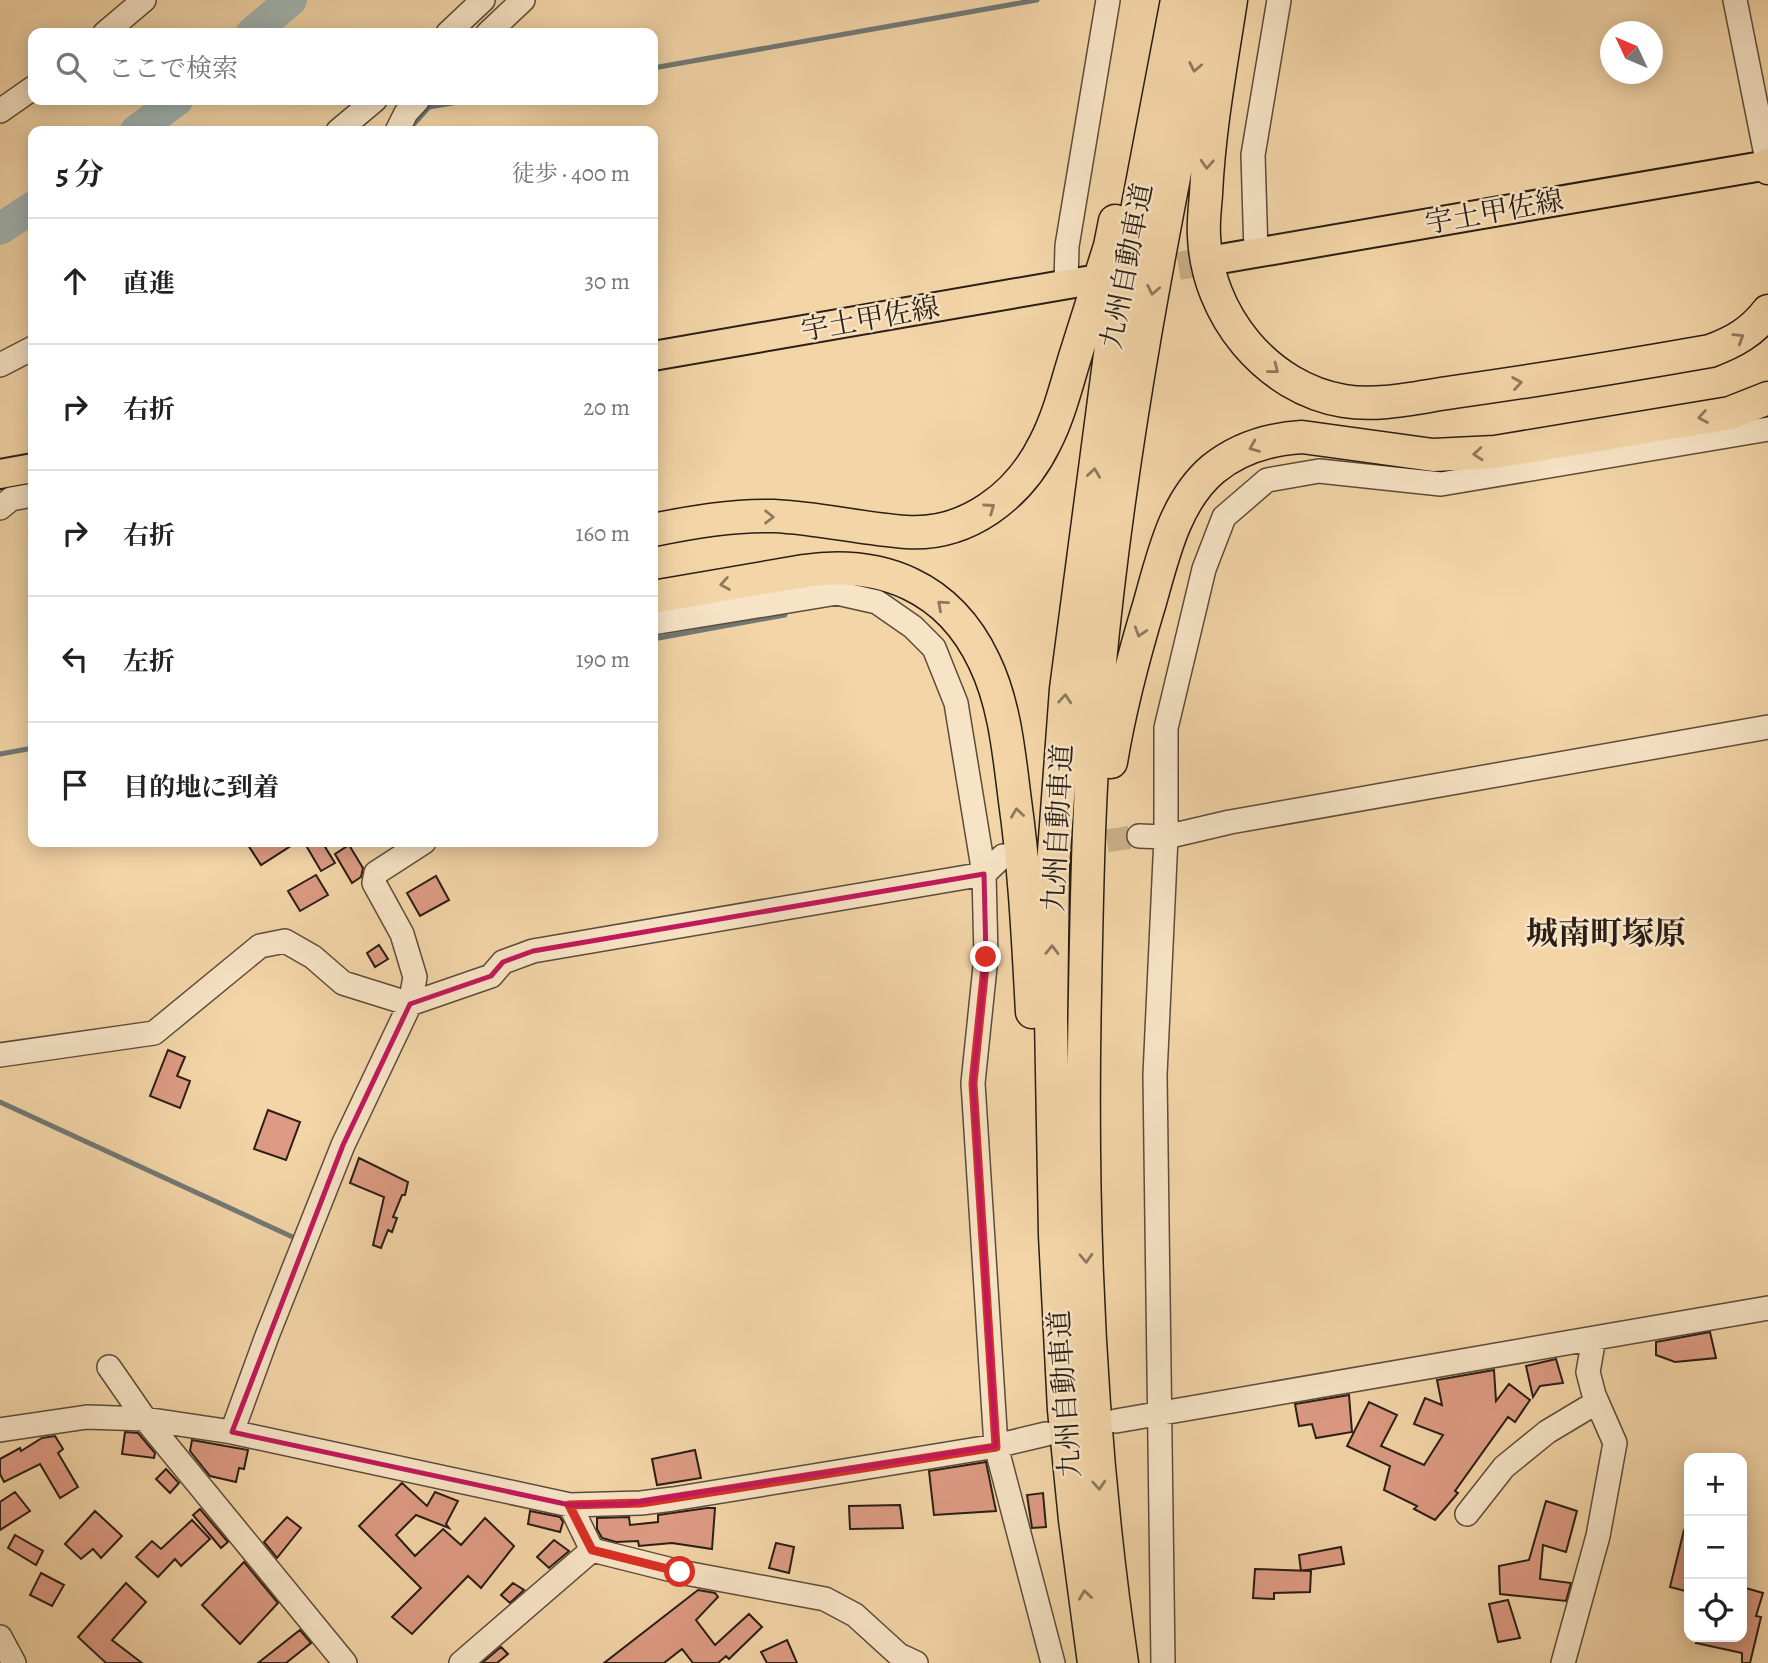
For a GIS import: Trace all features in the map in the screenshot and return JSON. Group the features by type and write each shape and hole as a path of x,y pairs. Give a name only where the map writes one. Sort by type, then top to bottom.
{"highway":[{"path":"658,529 713,519 773,516 899,531 934,531 960,525 985,512 1009,494 1030,469 1045,444 1094,298 1110,246 1164,0"},
{"name":"九州自動車道","path":"1094,1663 1075,1520 1055,1422 1051,1017 1053,866 1066,689 1111,347 1177,0"},
{"name":"九州自動車道","path":"1122,1663 1101,1504 1090,1344 1084,1189 1087,859 1099,674 1115,535 1144,340 1209,0"},
{"path":"1231,0 1208,145 1204,236 1208,268 1228,319 1246,344 1291,383 1317,394 1345,401 1377,402 1507,384 1710,351 1734,343 1756,327 1768,312"},
{"path":"1084,1189 1096,1033 1102,861 1111,763 1119,715 1129,669 1167,542 1194,491 1212,470 1256,444 1280,438 1327,439 1400,452 1495,452 1730,413 1768,398"},
{"path":"658,596 828,567 879,571 906,580 929,593 950,611 985,661 1007,739 1025,870 1050,1405 1055,1422"}],"main road":[{"name":"宇土甲佐線","path":"1220,259 1768,166"},
{"name":"宇土甲佐線","path":"658,355 1076,283"},
{"path":"0,474 28,469"}],"street":[{"path":"111,28 144,0"},
{"path":"453,28 484,0"},
{"path":"493,28 523,0"},
{"path":"1076,283 1067,246 1108,0"},
{"path":"1256,253 1253,155 1279,0"},
{"path":"1735,0 1768,166"},
{"path":"0,111 28,91"},
{"path":"344,126 370,105"},
{"path":"400,126 413,105"},
{"path":"0,365 28,351"},
{"path":"1163,1663 1155,1075 1166,837 1166,727 1204,569 1224,517 1267,480 1319,471 1441,484 1768,429"},
{"path":"0,508 11,499 28,496"},
{"path":"658,622 838,593 877,602 913,627 934,648 956,703 984,874 986,957 973,1083 996,1447 1053,1663"},
{"path":"1139,836 1166,837 1230,822 1768,727"},
{"path":"232,1432 343,1145 410,1004 415,977 402,934 374,883 376,873 416,847"},
{"path":"0,1055 154,1033 260,946 285,941 313,957 343,983 410,1004 491,976 503,962 533,951 984,874 1003,856"},
{"path":"1116,1421 1768,1308"},
{"path":"1563,1663 1598,1536 1615,1443 1597,1402 1588,1372 1594,1338"},
{"path":"109,1367 145,1419 345,1663"},
{"path":"1467,1514 1504,1467 1547,1432 1597,1402"},
{"path":"0,1430 87,1417 145,1419 232,1432 569,1505 625,1504 673,1499 996,1447 1055,1422"},
{"path":"569,1505 592,1550 680,1572 825,1599 855,1615 900,1655 916,1663"},
{"path":"461,1663 592,1550"},
{"path":"0,1637 15,1663"}],"highlighted area":[{"path":"984,874 986,957 973,1083 996,1446 625,1504 570,1505 232,1432 343,1145 410,1004 491,976 503,962 533,951"}],"building":[{"path":"249,847 289,847 261,865"},
{"path":"307,847 325,847 335,863 321,871"},
{"path":"350,847 363,868 361,877 352,883 335,854"},
{"path":"316,875 328,895 300,911 288,891"},
{"path":"436,876 449,900 420,916 407,893"},
{"path":"379,945 388,959 375,967 367,953"},
{"path":"168,1050 185,1057 177,1076 190,1081 180,1108 150,1096"},
{"path":"268,1110 300,1122 286,1160 254,1149"},
{"path":"359,1158 408,1182 405,1195 402,1195 393,1217 397,1218 392,1232 388,1230 381,1248 373,1245 384,1197 350,1183"},
{"path":"1710,1332 1716,1358 1675,1362 1656,1355 1656,1342"},
{"path":"1556,1359 1563,1383 1540,1386 1533,1397 1526,1366"},
{"path":"1494,1370 1496,1401 1509,1384 1530,1400 1515,1422 1508,1417 1455,1491 1458,1493 1435,1520 1414,1509 1417,1506 1384,1490 1390,1466 1347,1446 1369,1402 1397,1415 1381,1446 1424,1465 1443,1435 1414,1424 1425,1398 1442,1405 1437,1380"},
{"path":"1349,1395 1352,1432 1316,1438 1312,1424 1299,1426 1295,1404"},
{"path":"125,1432 138,1433 155,1453 154,1458 122,1454"},
{"path":"55,1436 63,1449 58,1453 78,1487 60,1498 40,1464 4,1482 0,1474 0,1459 20,1448 21,1451 42,1438"},
{"path":"192,1440 248,1450 244,1469 239,1468 236,1482 210,1476 190,1451"},
{"path":"695,1450 701,1478 657,1485 652,1459"},
{"path":"986,1462 996,1511 934,1515 929,1471"},
{"path":"166,1469 179,1483 170,1493 156,1479"},
{"path":"402,1483 427,1506 435,1492 458,1501 446,1524 449,1528 416,1515 396,1535 415,1556 443,1529 461,1545 485,1518 514,1546 481,1588 468,1576 412,1634 392,1617 421,1588 359,1526"},
{"path":"15,1492 30,1511 0,1530 0,1502"},
{"path":"1043,1493 1046,1527 1032,1528 1027,1495"},
{"path":"1546,1501 1577,1511 1566,1552 1543,1545 1540,1579 1571,1583 1566,1601 1500,1594 1499,1566 1529,1560"},
{"path":"900,1505 903,1528 850,1529 849,1506"},
{"path":"715,1508 712,1549 672,1543 639,1546 638,1541 616,1542 602,1538 597,1529 597,1518 629,1517 630,1525 658,1522 658,1515"},
{"path":"200,1509 228,1542 221,1548 193,1515"},
{"path":"95,1511 122,1536 101,1558 93,1549 81,1559 65,1544"},
{"path":"530,1511 560,1517 563,1522 560,1532 528,1524"},
{"path":"287,1517 301,1528 277,1558 264,1542"},
{"path":"192,1520 210,1539 181,1566 175,1559 158,1577 136,1557 152,1541 161,1549"},
{"path":"1684,1530 1684,1591 1670,1587"},
{"path":"15,1535 43,1551 36,1565 8,1548"},
{"path":"554,1540 569,1551 549,1568 537,1557"},
{"path":"776,1543 794,1547 789,1573 769,1568"},
{"path":"1341,1547 1344,1564 1301,1571 1299,1555"},
{"path":"244,1562 278,1603 240,1644 202,1605"},
{"path":"1255,1569 1311,1571 1310,1592 1274,1593 1274,1599 1253,1598"},
{"path":"41,1573 64,1585 52,1606 30,1595"},
{"path":"126,1583 146,1602 112,1640 142,1663 106,1663 78,1637"},
{"path":"513,1583 524,1590 510,1603 501,1595"},
{"path":"1747,1588 1763,1593 1756,1616 1761,1617 1750,1663 1742,1663 1742,1653 1696,1643 1747,1642"},
{"path":"698,1590 715,1593 718,1597 696,1620 715,1645 749,1614 762,1627 729,1659 726,1656 718,1663 693,1663 682,1649 664,1663 604,1663"},
{"path":"1508,1600 1520,1638 1498,1642 1489,1604"},
{"path":"300,1630 311,1643 286,1663 258,1663"},
{"path":"787,1640 797,1663 767,1663 761,1652"},
{"path":"501,1647 508,1654 497,1663 482,1663"}],"waterway":[{"path":"258,28 291,0"},
{"path":"658,67 1037,0"},
{"path":"143,126 170,105"},
{"path":"412,126 429,107 441,105"},
{"path":"0,229 28,210"},
{"path":"658,638 785,615"},
{"path":"0,754 28,749"},
{"path":"0,1102 297,1239"}],"tunnel":[{"path":"1137,273 1220,259"},
{"path":"1006,856 1139,836"}],"district":[{"name":"城南町塚原","path":"1606,933"}],"route":[{"path":"680,1572 592,1550 569,1505 641,1503 673,1499 996,1447 973,1083 986,957"}]}
